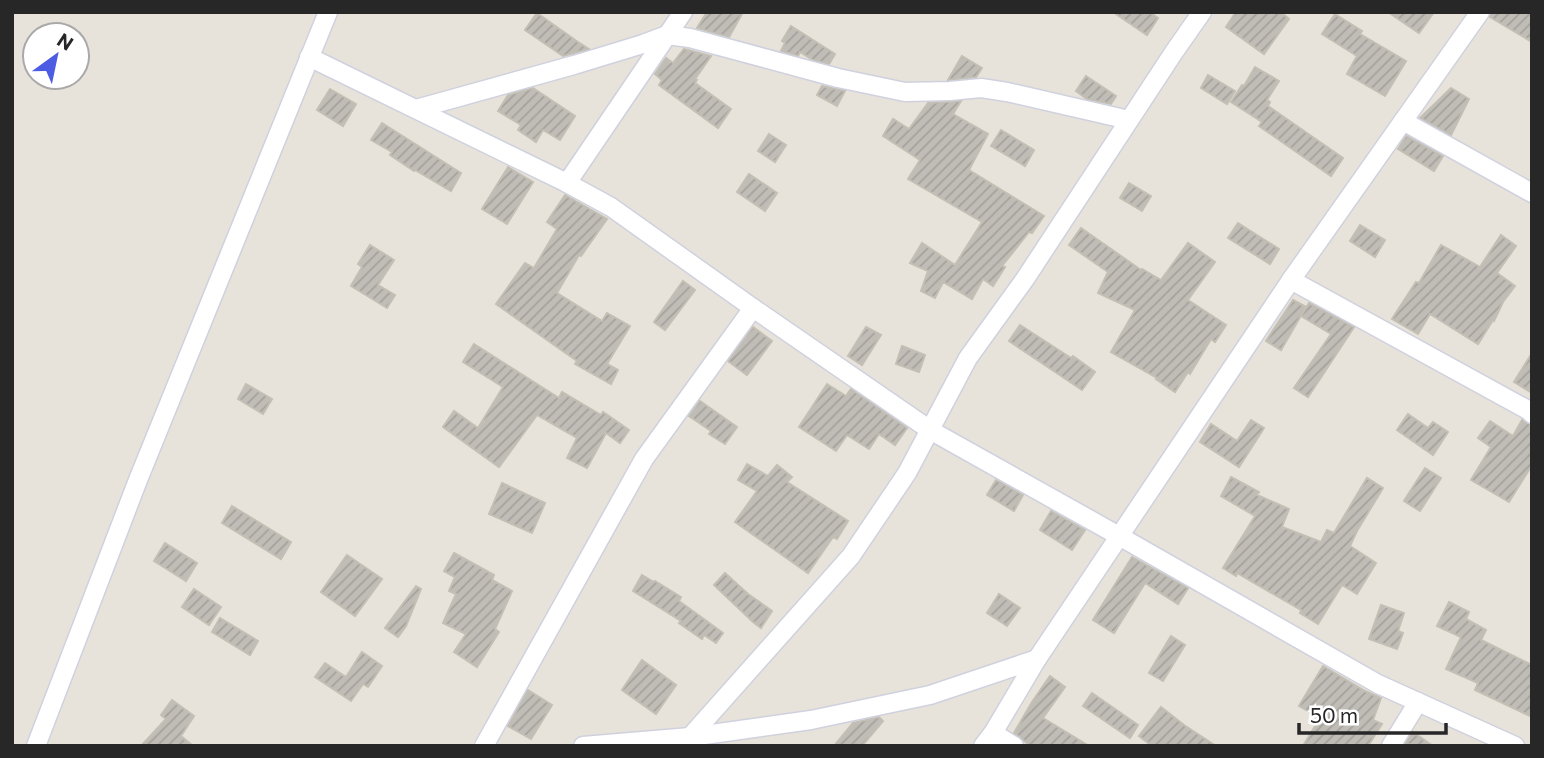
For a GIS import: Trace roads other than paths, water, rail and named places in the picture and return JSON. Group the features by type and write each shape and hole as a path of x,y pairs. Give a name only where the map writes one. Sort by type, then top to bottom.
{"street":[{"path":"36,746 138,480 328,12"},
{"path":"567,183 683,12"},
{"path":"690,737 851,556 907,473 968,358 1025,279 1202,12"},
{"path":"1014,746 988,739 1119,536 1291,280 1480,12"},
{"path":"416,109 574,65 667,35 690,38 838,78 905,92 981,88 1129,120"},
{"path":"309,57 611,207 930,430 1378,684 1515,746"},
{"path":"1403,121 1532,193"},
{"path":"1291,280 1532,414"},
{"path":"484,746 644,459 753,308"},
{"path":"583,746 690,737 811,720 930,695 1038,659"},
{"path":"1391,746 1418,702"}]}
